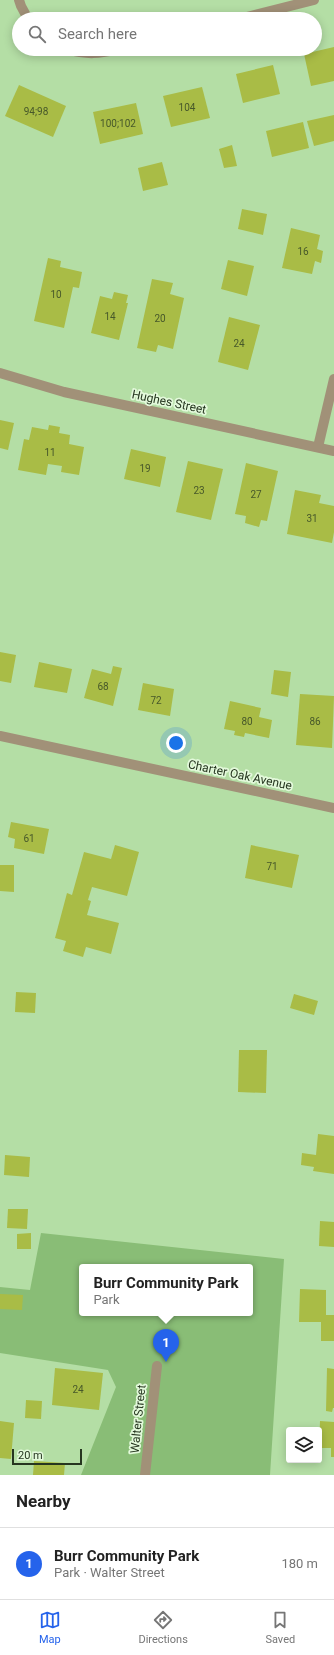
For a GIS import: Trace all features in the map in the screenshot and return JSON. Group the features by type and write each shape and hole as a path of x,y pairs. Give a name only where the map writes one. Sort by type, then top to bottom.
{"street":[{"path":"19,0 25,12"},
{"path":"266,12 314,0"},
{"name":"Hughes Street","path":"0,373 64,392 334,451"},
{"path":"318,447 334,379"},
{"name":"Charter Oak Avenue","path":"0,736 334,808"},
{"name":"Walter Street","path":"145,1475 157,1366"}],"green space":[{"path":"41,1233 284,1259 270,1475 81,1475 116,1387 108,1370 0,1353 0,1287 30,1290"}],"building":[{"path":"334,47 334,81 311,86 304,56 322,56 322,50"},
{"path":"273,65 280,94 243,103 236,74"},
{"path":"19,85 66,106 53,137 5,116"},
{"path":"202,87 210,118 171,127 163,96"},
{"path":"136,103 143,134 100,144 93,112"},
{"path":"334,115 334,141 314,146 307,121"},
{"path":"303,122 309,148 272,157 266,131"},
{"path":"232,145 237,166 224,168 219,149"},
{"path":"162,162 168,185 143,191 138,168"},
{"path":"242,209 267,214 263,235 238,229"},
{"path":"291,228 320,235 317,249 323,251 321,263 315,261 312,274 282,268"},
{"path":"48,258 61,261 60,267 82,272 79,288 73,287 64,328 34,321"},
{"path":"228,260 254,266 247,296 221,289"},
{"path":"152,279 173,283 170,294 184,298 173,349 158,345 156,352 137,348"},
{"path":"114,292 128,295 126,303 128,303 119,340 91,333 100,296 112,299"},
{"path":"229,317 260,325 248,370 218,362"},
{"path":"0,420 14,423 8,450 0,448"},
{"path":"49,425 60,427 59,433 70,435 69,444 84,447 79,475 61,472 62,466 48,464 46,475 18,470 24,439 29,440 32,427 48,430"},
{"path":"131,449 166,457 160,487 124,479"},
{"path":"188,461 223,469 211,520 176,512"},
{"path":"246,463 278,471 267,521 261,520 259,527 245,523 246,516 235,514"},
{"path":"295,490 321,495 319,503 334,506 334,532 332,543 287,534"},
{"path":"0,652 16,655 11,683 0,681"},
{"path":"39,662 72,669 67,693 34,687"},
{"path":"113,666 122,668 113,706 84,698 92,669 111,674"},
{"path":"274,670 291,672 288,697 271,694"},
{"path":"143,683 174,689 170,716 138,710"},
{"path":"300,694 334,696 332,748 296,745"},
{"path":"230,701 261,708 259,717 272,720 269,738 245,733 244,737 234,735 235,731 224,729"},
{"path":"11,822 49,829 44,854 14,848 15,839 8,837"},
{"path":"115,845 139,852 127,896 92,887 88,900 91,901 87,915 119,923 111,954 86,947 83,957 63,951 66,941 55,938 67,893 72,895 84,852 111,859"},
{"path":"251,845 299,855 292,888 245,878"},
{"path":"0,865 14,865 14,892 0,891"},
{"path":"16,992 36,993 35,1013 15,1012"},
{"path":"294,994 318,1001 314,1015 290,1008"},
{"path":"239,1050 267,1050 266,1093 238,1092"},
{"path":"318,1134 334,1136 334,1174 313,1171 314,1167 301,1165 302,1153 316,1155"},
{"path":"5,1155 30,1157 29,1177 4,1175"},
{"path":"8,1209 28,1209 27,1229 7,1228"},
{"path":"320,1221 334,1222 334,1247 319,1246"},
{"path":"31,1233 31,1249 17,1249 17,1234"},
{"path":"300,1289 326,1290 326,1315 334,1315 334,1341 321,1341 321,1322 299,1322"},
{"path":"0,1294 23,1295 22,1310 0,1309"},
{"path":"55,1368 103,1373 99,1410 52,1405"},
{"path":"327,1368 334,1369 334,1408 332,1412 326,1411"},
{"path":"26,1400 42,1401 41,1419 25,1418"},
{"path":"0,1421 14,1423 11,1459 0,1458"},
{"path":"320,1421 334,1422 334,1457 331,1457 331,1448 322,1448 322,1427 320,1427"},
{"path":"34,1461 65,1463 64,1475 33,1475"}],"place":[{"name":"Burr Community Park","path":"166,1362"}]}
